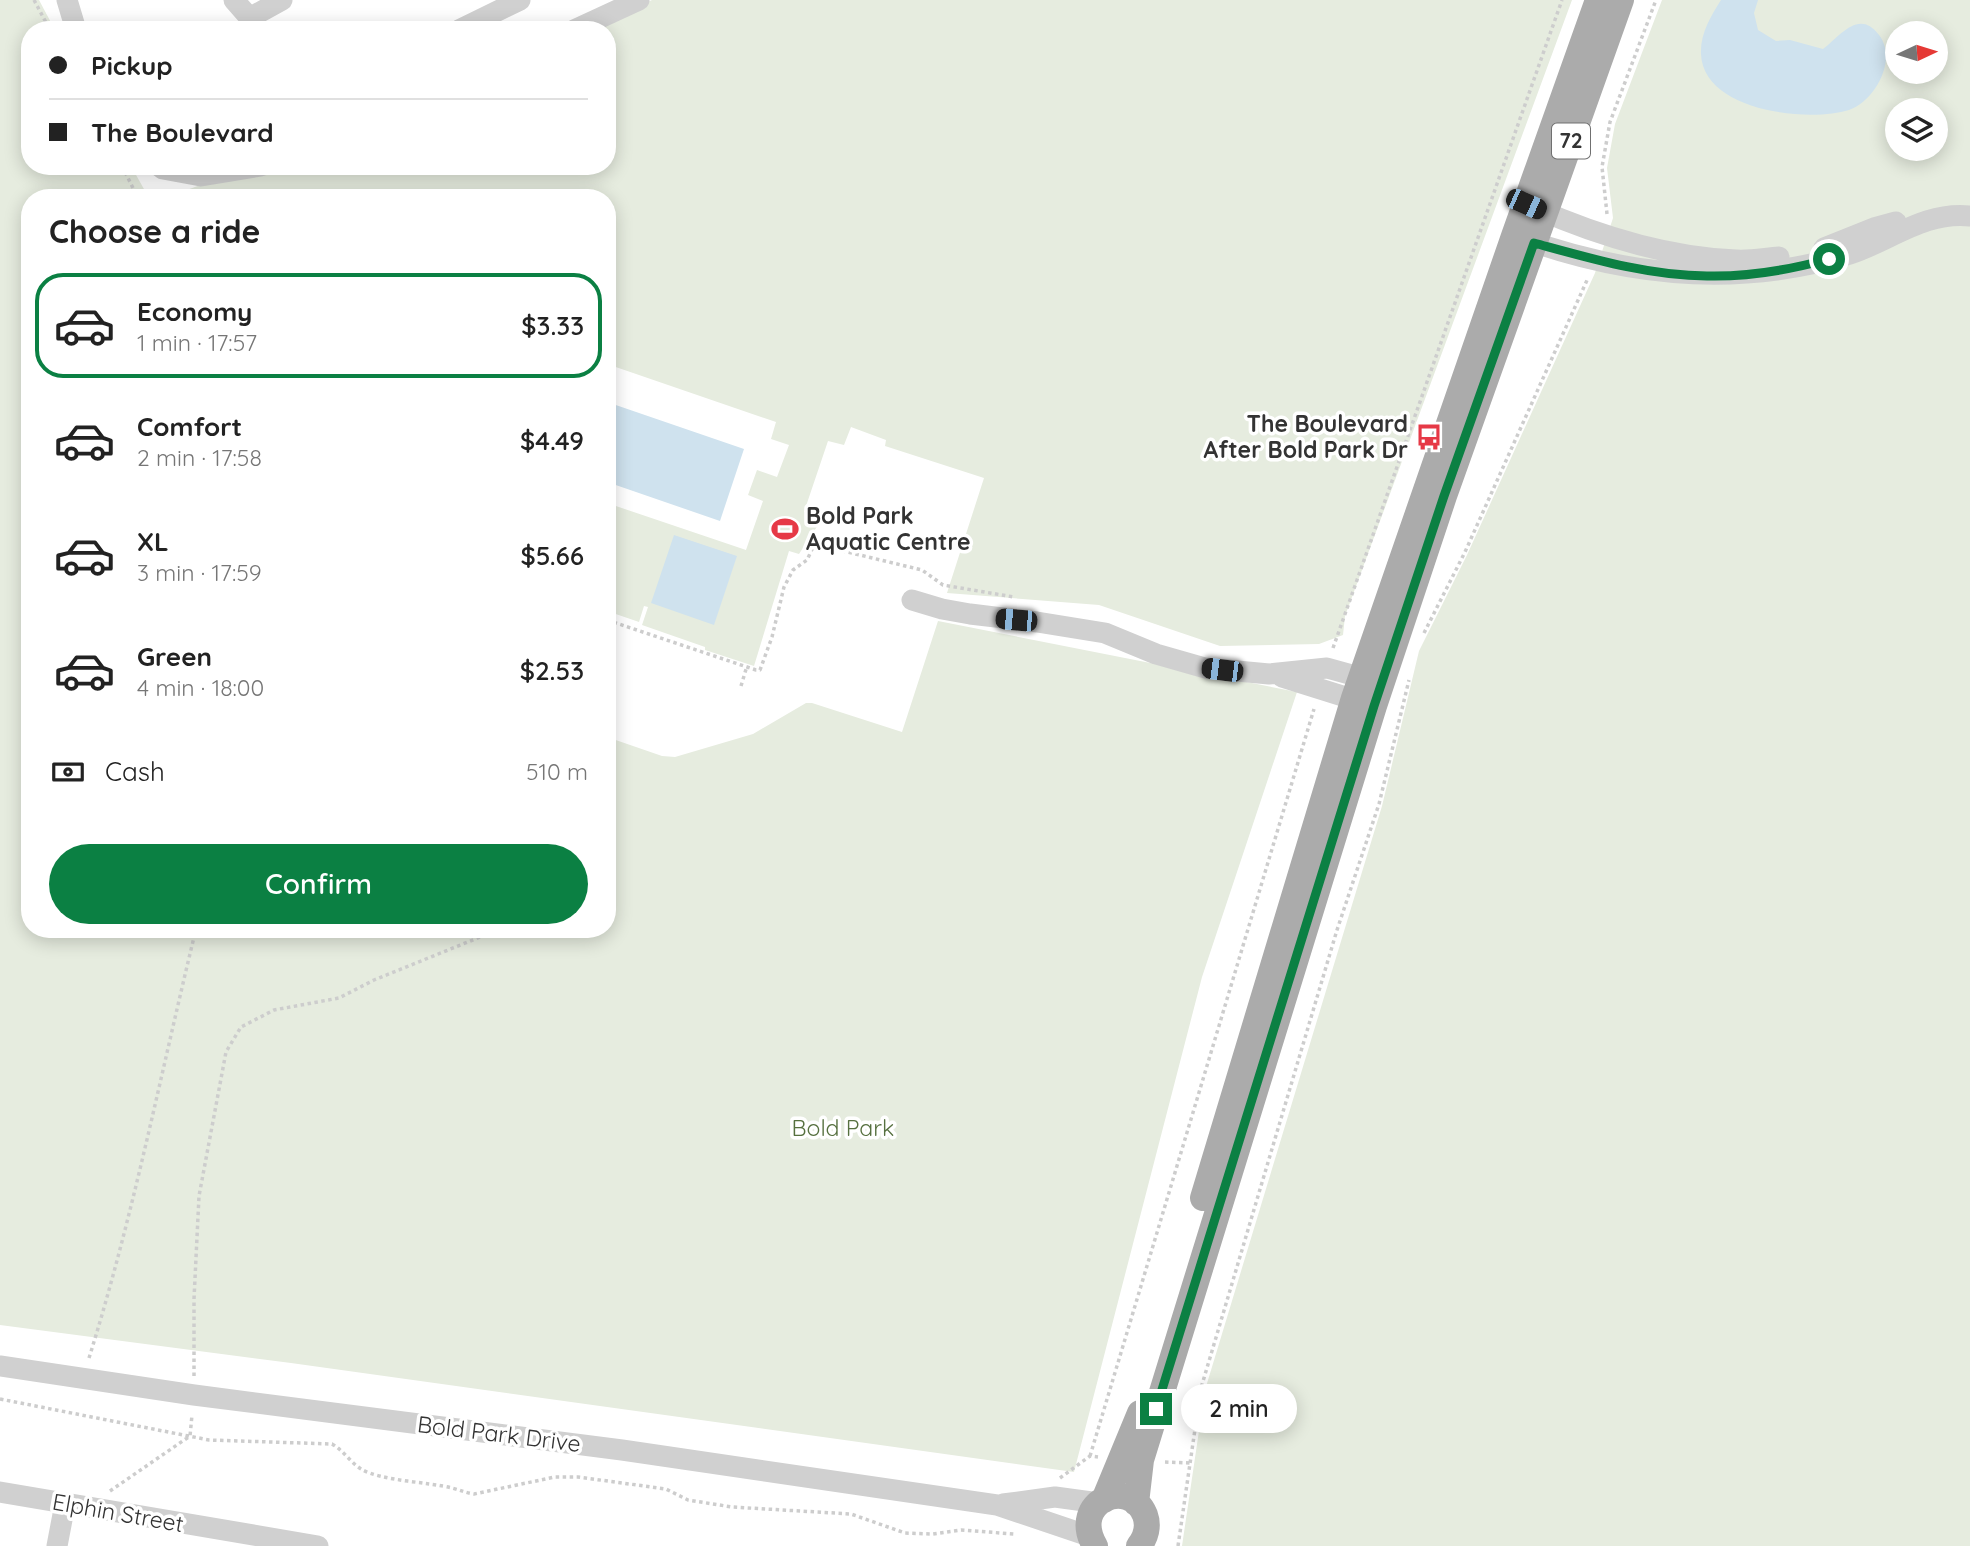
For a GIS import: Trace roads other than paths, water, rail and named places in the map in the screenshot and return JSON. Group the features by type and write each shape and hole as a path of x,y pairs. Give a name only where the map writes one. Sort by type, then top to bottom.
{"main road":[{"name":"72","path":"1092,1541 1088,1526 1090,1513 1101,1501 1140,1414 1293,897 1368,691 1444,496 1524,239 1614,0"},
{"name":"72","path":"1139,1546 1146,1532 1147,1521 1136,1503 1141,1460 1368,691"},
{"path":"1101,1501 1117,1496 1127,1497 1136,1503"}],"street":[{"path":"67,0 73,21"},
{"path":"234,0 248,16 253,16 282,0"},
{"path":"477,21 520,0"},
{"path":"594,21 639,0"},
{"path":"1535,208 1604,236 1666,251 1737,260 1794,256 1820,250 1874,228 1940,211 1970,210"},
{"path":"1524,239 1596,260 1705,276 1748,275 1807,265 1850,254 1929,219 1970,216"},
{"path":"912,600 951,611 1105,633 1156,654 1205,668 1323,678 1368,691"},
{"name":"Bold Park Drive","path":"0,1366 194,1395 622,1450 997,1505 1092,1541"},
{"name":"Elphin Street","path":"0,1492 318,1546"},
{"name":"Bold Park Drive","path":"997,1505 1055,1497 1101,1501"},
{"path":"57,1546 75,1505"}],"water":[{"path":"1721,0 1758,0 1754,13 1758,30 1776,41 1790,40 1823,49 1850,27 1864,24 1872,27 1884,45 1885,67 1875,89 1859,105 1849,110 1809,115 1760,108 1719,89 1706,73 1701,47 1710,19"},
{"path":"616,405 744,449 720,521 616,485"},
{"path":"674,535 737,556 714,625 651,603"}],"place":[{"name":"The Boulevard After Bold Park Dr","path":"1429,437"},
{"name":"Bold Park Aquatic Centre","path":"785,529"}],"park label":[{"name":"Bold Park","path":"843,1128"}]}
